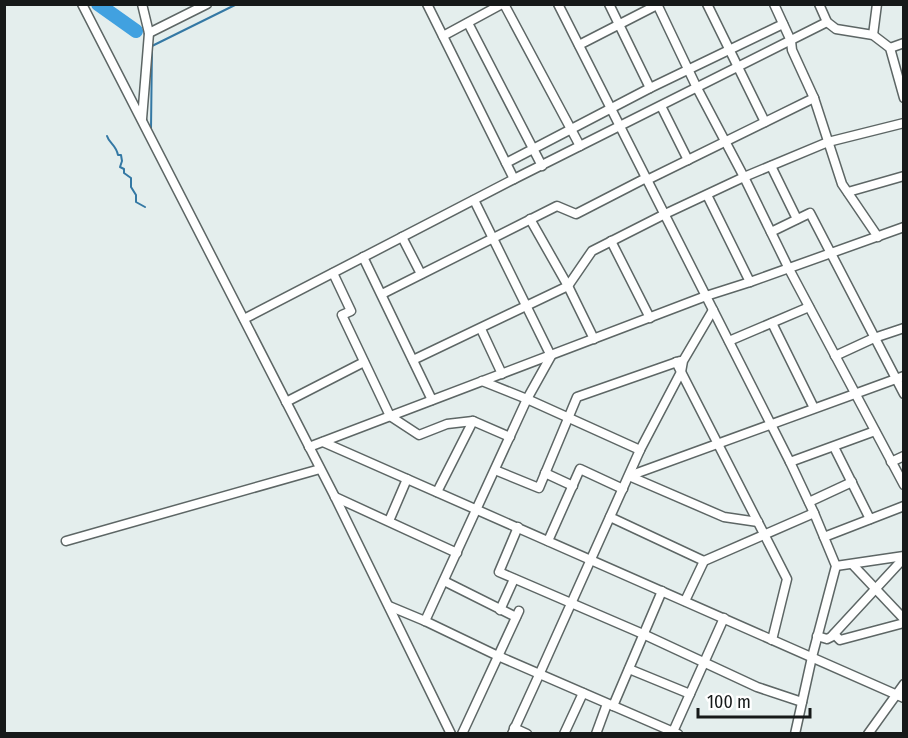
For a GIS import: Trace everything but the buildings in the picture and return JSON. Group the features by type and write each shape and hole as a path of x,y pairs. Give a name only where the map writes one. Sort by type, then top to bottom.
{"street":[{"path":"82,4 335,497 451,734"},
{"path":"141,119 149,33 142,4"},
{"path":"149,33 207,4"},
{"path":"427,4 514,179"},
{"path":"443,36 503,4 580,146"},
{"path":"558,4 790,462 836,567 812,657 795,734"},
{"path":"609,4 650,88"},
{"path":"707,4 765,122"},
{"path":"774,4 814,98 842,184 878,237"},
{"path":"819,4 827,22 836,29 873,35 890,48 903,98"},
{"path":"873,35 877,4"},
{"path":"579,45 657,5 789,268 903,485"},
{"path":"244,319 514,179 827,22"},
{"path":"468,23 542,166"},
{"path":"506,164 650,88 783,24"},
{"path":"890,48 903,43"},
{"path":"382,294 557,206 576,214 814,98"},
{"path":"661,106 688,160"},
{"path":"413,360 568,286 592,251 664,214 828,142 903,123"},
{"path":"771,166 797,219"},
{"path":"848,192 903,176"},
{"path":"706,195 750,282"},
{"path":"474,200 551,356"},
{"path":"771,232 810,213 874,339 899,377 903,394"},
{"path":"530,219 568,286 594,339"},
{"path":"309,447 706,296 903,227"},
{"path":"402,237 421,274"},
{"path":"611,241 650,318"},
{"path":"363,257 432,400"},
{"path":"333,273 351,310 342,315 390,416 419,435 447,424 473,421 510,437"},
{"path":"729,341 809,307"},
{"path":"495,470 538,488 577,397 679,361 713,310"},
{"path":"772,323 814,408"},
{"path":"836,356 903,328"},
{"path":"481,329 502,374"},
{"path":"425,621 527,399 551,356"},
{"path":"679,361 681,372 787,579 772,640"},
{"path":"286,402 364,362"},
{"path":"527,734 513,731 640,450 681,372"},
{"path":"629,476 899,377"},
{"path":"482,381 640,450"},
{"path":"437,492 473,421"},
{"path":"790,462 875,430"},
{"path":"323,442 900,696"},
{"path":"834,447 870,519"},
{"path":"891,462 903,456"},
{"path":"66,541 320,469"},
{"path":"548,541 580,469 623,489"},
{"path":"545,473 573,486"},
{"path":"629,476 724,517 758,522"},
{"path":"389,521 407,479"},
{"path":"809,502 852,482"},
{"path":"335,497 457,554"},
{"path":"824,537 903,506"},
{"path":"685,601 705,561 814,513"},
{"path":"610,517 705,561"},
{"path":"518,527 499,572 643,634 757,687 802,702"},
{"path":"836,567 903,557"},
{"path":"818,636 827,639 831,637 903,557"},
{"path":"834,634 840,640 903,621 853,565"},
{"path":"500,610 514,579"},
{"path":"444,581 500,610 517,614 462,734"},
{"path":"596,734 629,669 662,591"},
{"path":"389,606 539,675 674,733 724,618"},
{"path":"629,669 690,694"},
{"path":"868,734 900,696 903,684"},
{"path":"564,734 583,693"}],"waterway":[{"path":"98,4 136,31"},
{"path":"151,129 152,46 237,4"},
{"path":"107,136 118,155 121,155 120,167 131,178 131,187 136,195 136,202 145,207"}]}
